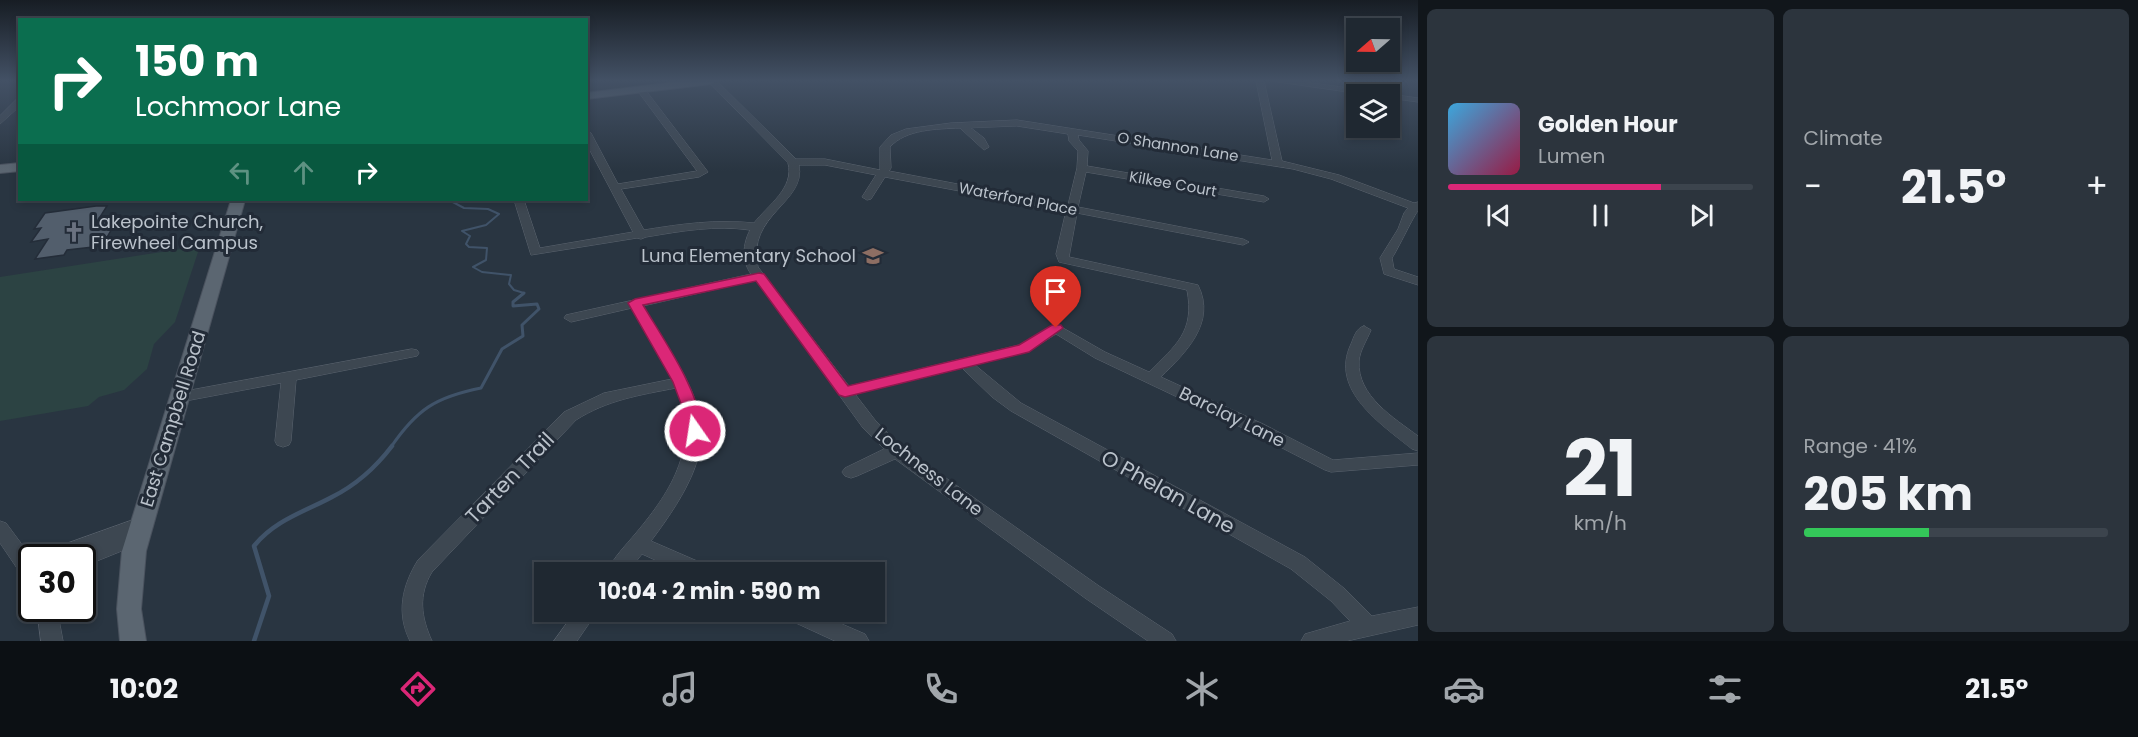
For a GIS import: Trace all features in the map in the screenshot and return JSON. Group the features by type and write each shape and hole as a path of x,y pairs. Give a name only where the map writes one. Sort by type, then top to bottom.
{"main road":[{"name":"East Campbell Road","path":"133,641 129,624 129,589 140,530 238,201"}],"street":[{"path":"616,187 703,172 657,111"},
{"path":"741,111 792,162"},
{"path":"1266,111 1278,164"},
{"name":"O Shannon Lane","path":"867,197 886,168 885,147 894,137 924,129 1017,123 1278,164 1335,177 1417,206"},
{"path":"963,126 981,140 984,147"},
{"path":"1071,130 1074,141 1083,151 1082,168 1062,254 1063,259 1193,288 1196,318 1193,334 1152,378"},
{"path":"588,138 641,236"},
{"name":"Waterford Place","path":"792,162 825,162 1243,242"},
{"name":"Lochness Lane","path":"792,162 795,168 794,181 757,227 748,250 752,267 868,424 896,451 1092,592 1165,641"},
{"name":"Kilkee Court","path":"1082,168 1264,200"},
{"path":"519,201 535,252 706,224 757,227"},
{"path":"1417,206 1409,213 1404,229 1386,258 1388,271 1418,281"},
{"path":"570,318 759,276"},
{"path":"624,562 673,495 688,468 695,448 691,409 680,382 635,303"},
{"name":"Barclay Lane","path":"965,363 1024,348 1056,328 1100,355 1331,466 1418,459"},
{"path":"1364,330 1351,363 1354,380 1364,397 1418,445"},
{"path":"180,397 412,353"},
{"path":"845,392 965,363"},
{"name":"O Phelan Lane","path":"965,363 997,393 1017,407 1298,563 1338,595 1368,626"},
{"path":"284,441 289,377"},
{"name":"Tarten Trail","path":"421,641 414,630 411,603 416,579 424,566 570,416 607,396 680,382"},
{"path":"851,472 896,451"},
{"path":"0,528 18,552"},
{"path":"95,544 140,530"},
{"path":"96,552 140,530"},
{"path":"637,543 679,562"},
{"path":"1312,641 1418,616"},
{"path":"48,622 52,641"},
{"path":"565,641 579,622"},
{"path":"815,622 858,641"}],"green space":[{"path":"200,246 175,322 154,344 147,369 124,390 99,397 88,406 0,421 0,277"}],"building":[{"name":"Lakepointe Church, Firewheel Campus","path":"107,206 100,217 120,215 102,246 67,250 64,255 35,259 48,239 31,242 41,228 34,229 45,213"}],"waterway":[{"path":"451,201 464,208 488,209 499,214 486,225 462,231 470,236 466,244 469,247 487,248 486,260 473,267 482,272 511,275 509,284 514,290 524,293"},
{"path":"391,447 410,423 429,407 452,396 481,388 502,349 523,336 522,325 539,309 537,304 513,306 513,302 524,293"},
{"path":"254,641 269,596 254,546 271,529 290,517 341,492 357,481 392,446"}],"place":[{"name":"Lakepointe Church, Firewheel Campus","path":"74,232"},
{"name":"Luna Elementary School","path":"873,256"}],"route":[{"path":"695,431 691,409 680,382 635,303 759,276 845,392 1024,348 1056,328"}]}
